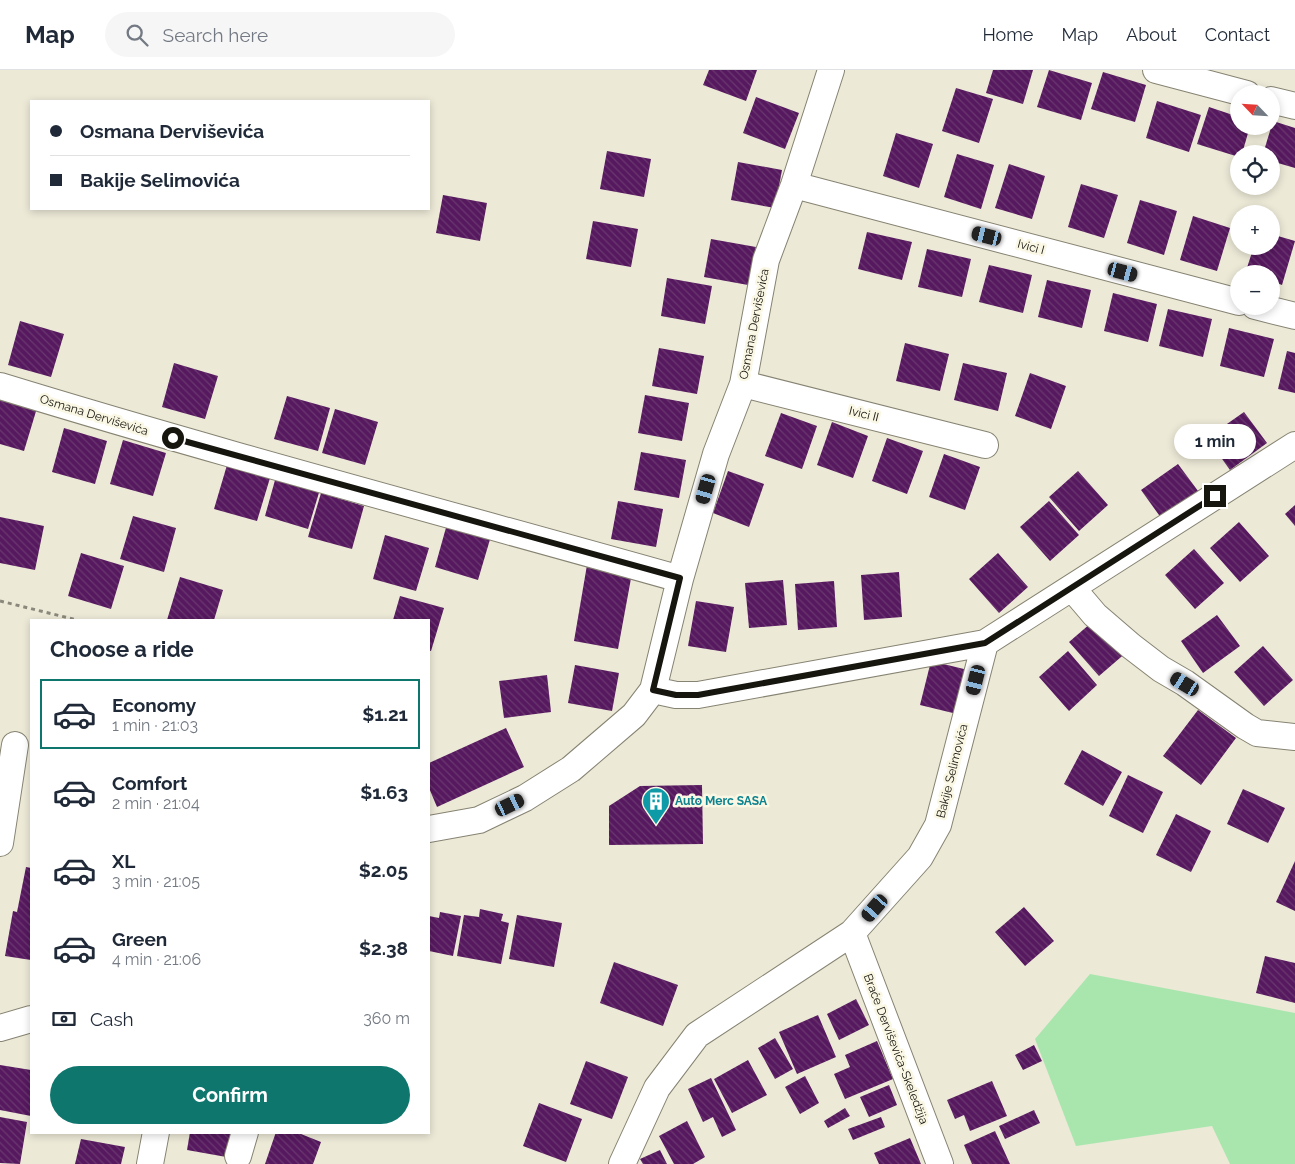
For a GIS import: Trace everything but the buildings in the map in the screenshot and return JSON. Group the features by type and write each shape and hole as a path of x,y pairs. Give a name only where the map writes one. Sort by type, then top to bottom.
{"street":[{"name":"Osmana Derviševića","path":"653,690 680,578 716,454 743,384 766,260 794,185 831,70"},
{"path":"1156,70 1230,89"},
{"path":"1280,102 1295,106"},
{"name":"Ivici I","path":"794,185 1230,300"},
{"path":"1280,312 1295,316"},
{"name":"Ivici II","path":"743,384 985,445"},
{"name":"Osmana Derviševića","path":"0,386 154,433 680,578"},
{"path":"430,829 479,820 525,798 571,769 634,716 653,690 676,695 698,695 985,643 1295,444"},
{"path":"1072,588 1096,615 1131,646 1161,669 1245,726 1258,733 1295,737"},
{"name":"Bakije Selimovića","path":"622,1164 656,1088 697,1035 852,933 920,857 938,825 985,643"},
{"path":"0,843 15,744"},
{"name":"Braće Derviševića-Skeledžija","path":"852,933 940,1164"},
{"path":"0,1028 30,1019"},
{"path":"150,1164 156,1134"}],"path":[{"path":"0,601 73,619"}],"green space":[{"path":"1090,974 1295,1013 1295,1164 1230,1164 1212,1126 1076,1146 1035,1039"}],"place":[{"name":"Auto Merc SASA","path":"656,825"}],"route":[{"path":"173,438 680,578 653,690 676,695 698,695 985,643 1215,496"}]}
